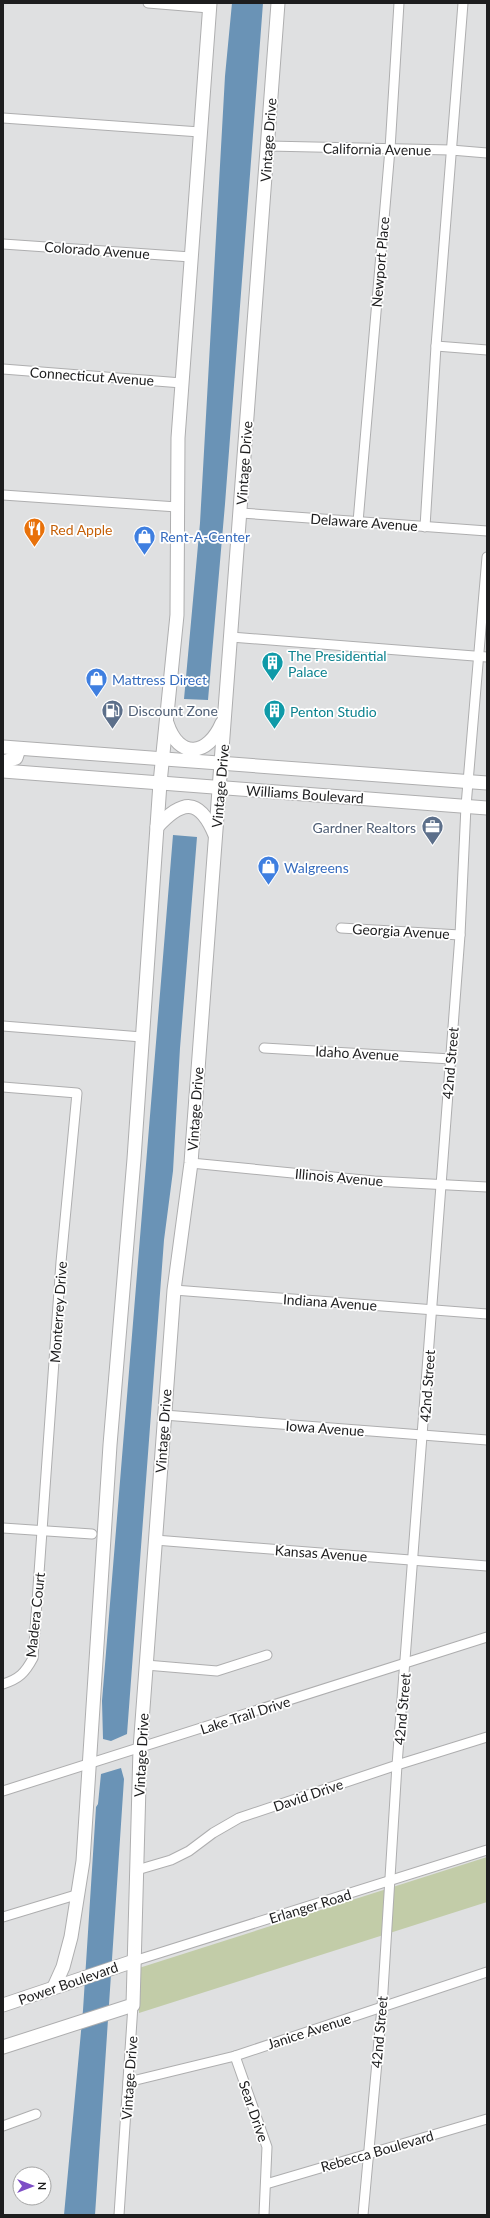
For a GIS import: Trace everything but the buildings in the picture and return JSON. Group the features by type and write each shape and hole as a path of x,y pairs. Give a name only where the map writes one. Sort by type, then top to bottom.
{"street":[{"path":"54,1987 63,1967 79,1894 110,1445 160,783 177,615 177,507 182,383 209,5 148,3"},
{"name":"Vintage Drive","path":"119,2215 133,2005 128,1962 137,1870 140,1749 146,1665 174,1290 191,1163 215,836 226,716 278,3"},
{"name":"Newport Place","path":"358,522 390,149 400,3"},
{"path":"425,527 436,346 463,3"},
{"path":"3,118 200,132"},
{"name":"California Avenue","path":"268,146 451,150 487,154"},
{"name":"Colorado Avenue","path":"3,244 191,257"},
{"path":"436,346 487,350"},
{"name":"Connecticut Avenue","path":"3,369 182,383"},
{"path":"3,495 177,507"},
{"name":"Delaware Avenue","path":"241,513 487,531"},
{"name":"42nd Street","path":"363,2215 382,2007 397,1765 424,1435 440,1184 460,935 466,806 483,657 487,557"},
{"path":"231,637 483,657"},
{"path":"166,720 176,742 189,749 195,749 203,748 211,743 217,735 226,716"},
{"name":"Williams Boulevard","path":"3,747 487,783"},
{"path":"3,762 16,758 19,749"},
{"name":"Williams Boulevard","path":"3,772 487,808"},
{"path":"157,827 171,812 179,807 188,807 203,813 209,821 215,836"},
{"name":"Georgia Avenue","path":"341,928 460,935"},
{"path":"3,1026 142,1037"},
{"name":"Idaho Avenue","path":"264,1048 451,1059"},
{"name":"Monterrey Drive","path":"3,1087 78,1093 62,1262 44,1531"},
{"name":"Illinois Avenue","path":"191,1163 374,1181 487,1187"},
{"name":"Indiana Avenue","path":"174,1290 487,1314"},
{"name":"Iowa Avenue","path":"164,1415 487,1440"},
{"path":"3,1528 92,1534"},
{"name":"Madera Court","path":"3,1684 15,1681 26,1672 33,1658 44,1531"},
{"name":"Kansas Avenue","path":"155,1540 487,1566"},
{"name":"Lake Trail Drive","path":"3,1791 140,1749 487,1637"},
{"path":"146,1665 217,1671 266,1654"},
{"name":"David Drive","path":"137,1870 171,1860 189,1851 213,1833 239,1818 397,1765 487,1737"},
{"name":"Erlanger Road","path":"128,1962 487,1850"},
{"path":"3,1917 79,1894"},
{"name":"Power Boulevard","path":"3,2005 128,1962"},
{"name":"Janice Avenue","path":"128,2082 235,2056 487,1972"},
{"path":"3,2047 133,2005"},
{"name":"Sear Drive","path":"235,2056 267,2147 264,2215"},
{"path":"3,2126 36,2114"},
{"name":"Rebecca Boulevard","path":"266,2184 487,2119"}],"green space":[{"path":"487,1857 487,1902 139,2013 139,1968"}],"water":[{"path":"232,3 263,3 225,504 208,700 184,699 200,523 225,76"},
{"path":"173,835 197,837 180,1048 173,1171 164,1240 127,1734 111,1741 103,1739 102,1701"},
{"path":"121,1768 124,1779 95,2215 64,2215 83,2010 96,1807 98,1804 101,1774"}],"place":[{"name":"Red Apple","path":"35,548"},
{"name":"Rent-A-Center","path":"145,556"},
{"name":"The Presidential Palace","path":"273,682"},
{"name":"Mattress Direct","path":"96,698"},
{"name":"Discount Zone","path":"112,730"},
{"name":"Penton Studio","path":"274,730"},
{"name":"Gardner Realtors","path":"432,846"},
{"name":"Walgreens","path":"269,886"}]}
